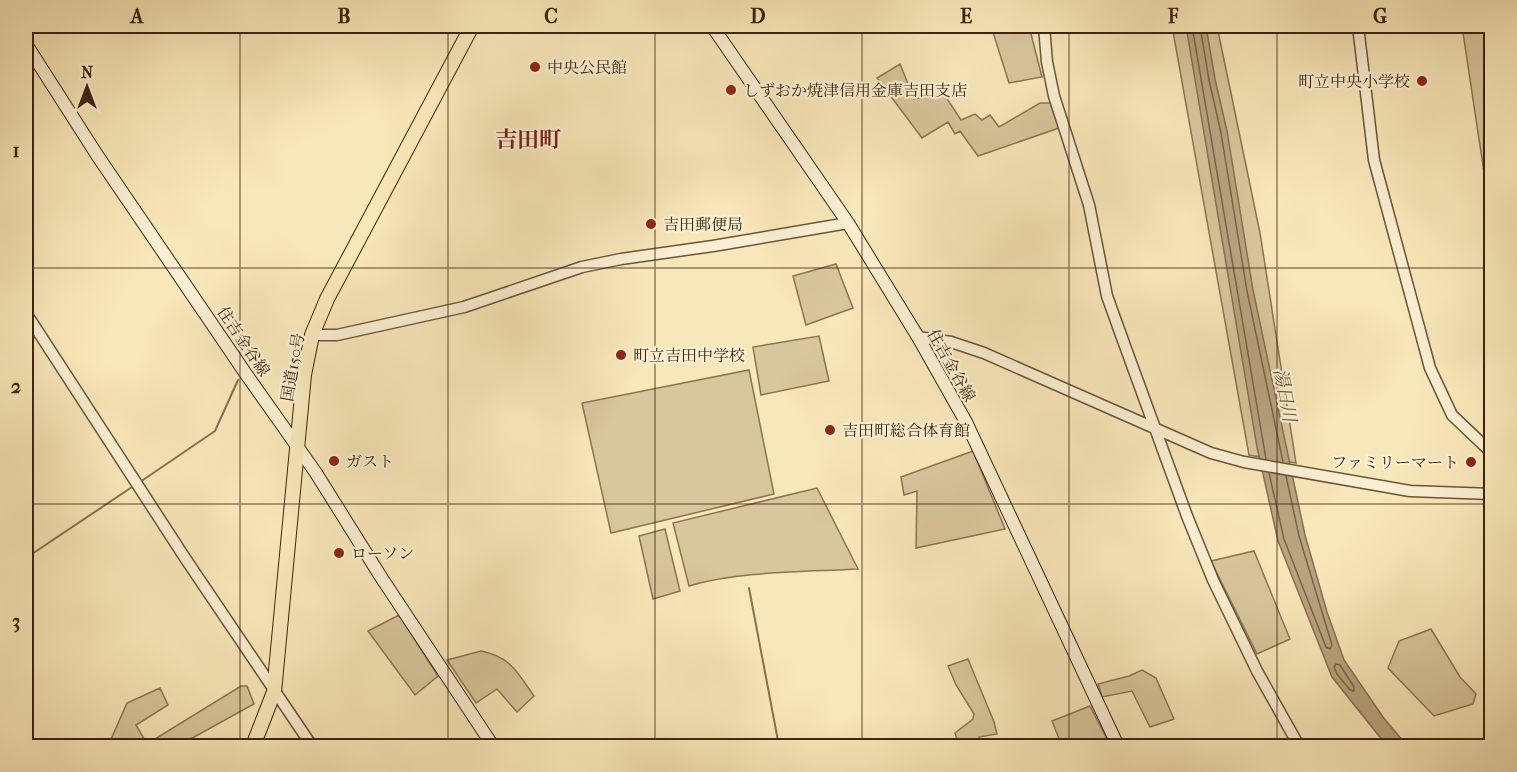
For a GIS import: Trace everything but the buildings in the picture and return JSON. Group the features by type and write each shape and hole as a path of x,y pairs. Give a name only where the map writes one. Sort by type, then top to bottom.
{"highway":[{"name":"国道150号","path":"253,747 274,692 304,375 312,335 327,299 472,26"}],"main road":[{"name":"住吉金谷線","path":"712,26 848,223 918,337 966,422 1116,746"},
{"name":"住吉金谷線","path":"26,44 97,155 316,473 381,577 493,747"}],"street":[{"path":"1044,26 1047,62 1054,96 1089,205 1107,296 1186,516 1213,580 1262,681 1299,747"},
{"path":"1358,26 1374,160 1430,368 1452,415 1491,453"},
{"path":"312,335 337,335 455,309 582,267 848,223"},
{"path":"26,313 312,747"},
{"path":"918,337 951,342 984,353 1211,453 1250,463 1410,491 1491,494"}],"shaded area":[{"path":"991,26 1029,26 1042,77 1009,83"},
{"path":"1172,26 1217,26 1260,233 1296,463 1249,455"},
{"path":"1462,26 1491,26 1491,178 1485,179"},
{"path":"900,64 914,99 944,94 961,120 975,114 982,120 990,115 999,127 1040,103 1050,103 1062,127 978,156 960,131 955,134 948,122 922,138 877,78"},
{"path":"836,264 853,308 806,325 793,276"},
{"path":"819,336 829,381 761,395 753,347"},
{"path":"749,370 774,494 611,533 582,403"},
{"path":"973,451 1005,529 916,548 917,491 904,495 901,477"},
{"path":"817,488 858,569 729,577 689,586 673,523"},
{"path":"665,529 680,591 653,599 639,536"},
{"path":"1254,551 1290,639 1257,654 1211,561"},
{"path":"399,615 438,676 415,695 368,631"},
{"path":"1431,629 1460,677 1476,694 1473,704 1434,716 1388,668 1399,641"},
{"path":"481,651 500,657 512,667 534,696 517,712 497,689 476,703 447,660"},
{"path":"968,659 997,734 979,737 980,746 959,746 955,733 973,719 974,714 956,685 948,666"},
{"path":"1142,670 1156,678 1174,719 1150,727 1132,691 1102,697 1098,684"},
{"path":"241,686 247,686 254,704 178,746 108,746 127,703 160,688 168,705 136,725 147,744"},
{"path":"1090,706 1106,737 1103,742 1087,748 1062,746 1052,721"}],"water":[{"path":"1186,26 1206,26 1227,131 1253,290 1305,535 1327,612 1344,660 1383,717 1407,746 1387,746 1332,677 1278,541 1257,447"}],"waterway":[{"path":"140,482 215,431 238,380"},
{"path":"26,558 135,485"},
{"path":"749,588 779,746"}],"place":[{"name":"中央公民館","path":"535,67"},
{"name":"町立中央小学校","path":"1422,81"},
{"name":"しずおか焼津信用金庫吉田支店","path":"731,90"},
{"name":"吉田郵便局","path":"651,224"},
{"name":"町立吉田中学校","path":"621,355"},
{"name":"吉田町総合体育館","path":"830,430"},
{"name":"ガスト","path":"334,461"},
{"name":"ファミリーマート","path":"1471,462"},
{"name":"ローソン","path":"339,553"}],"district":[{"name":"吉田町","path":"528,139"}],"water label":[{"name":"湯日川","path":"1285,395"}]}
